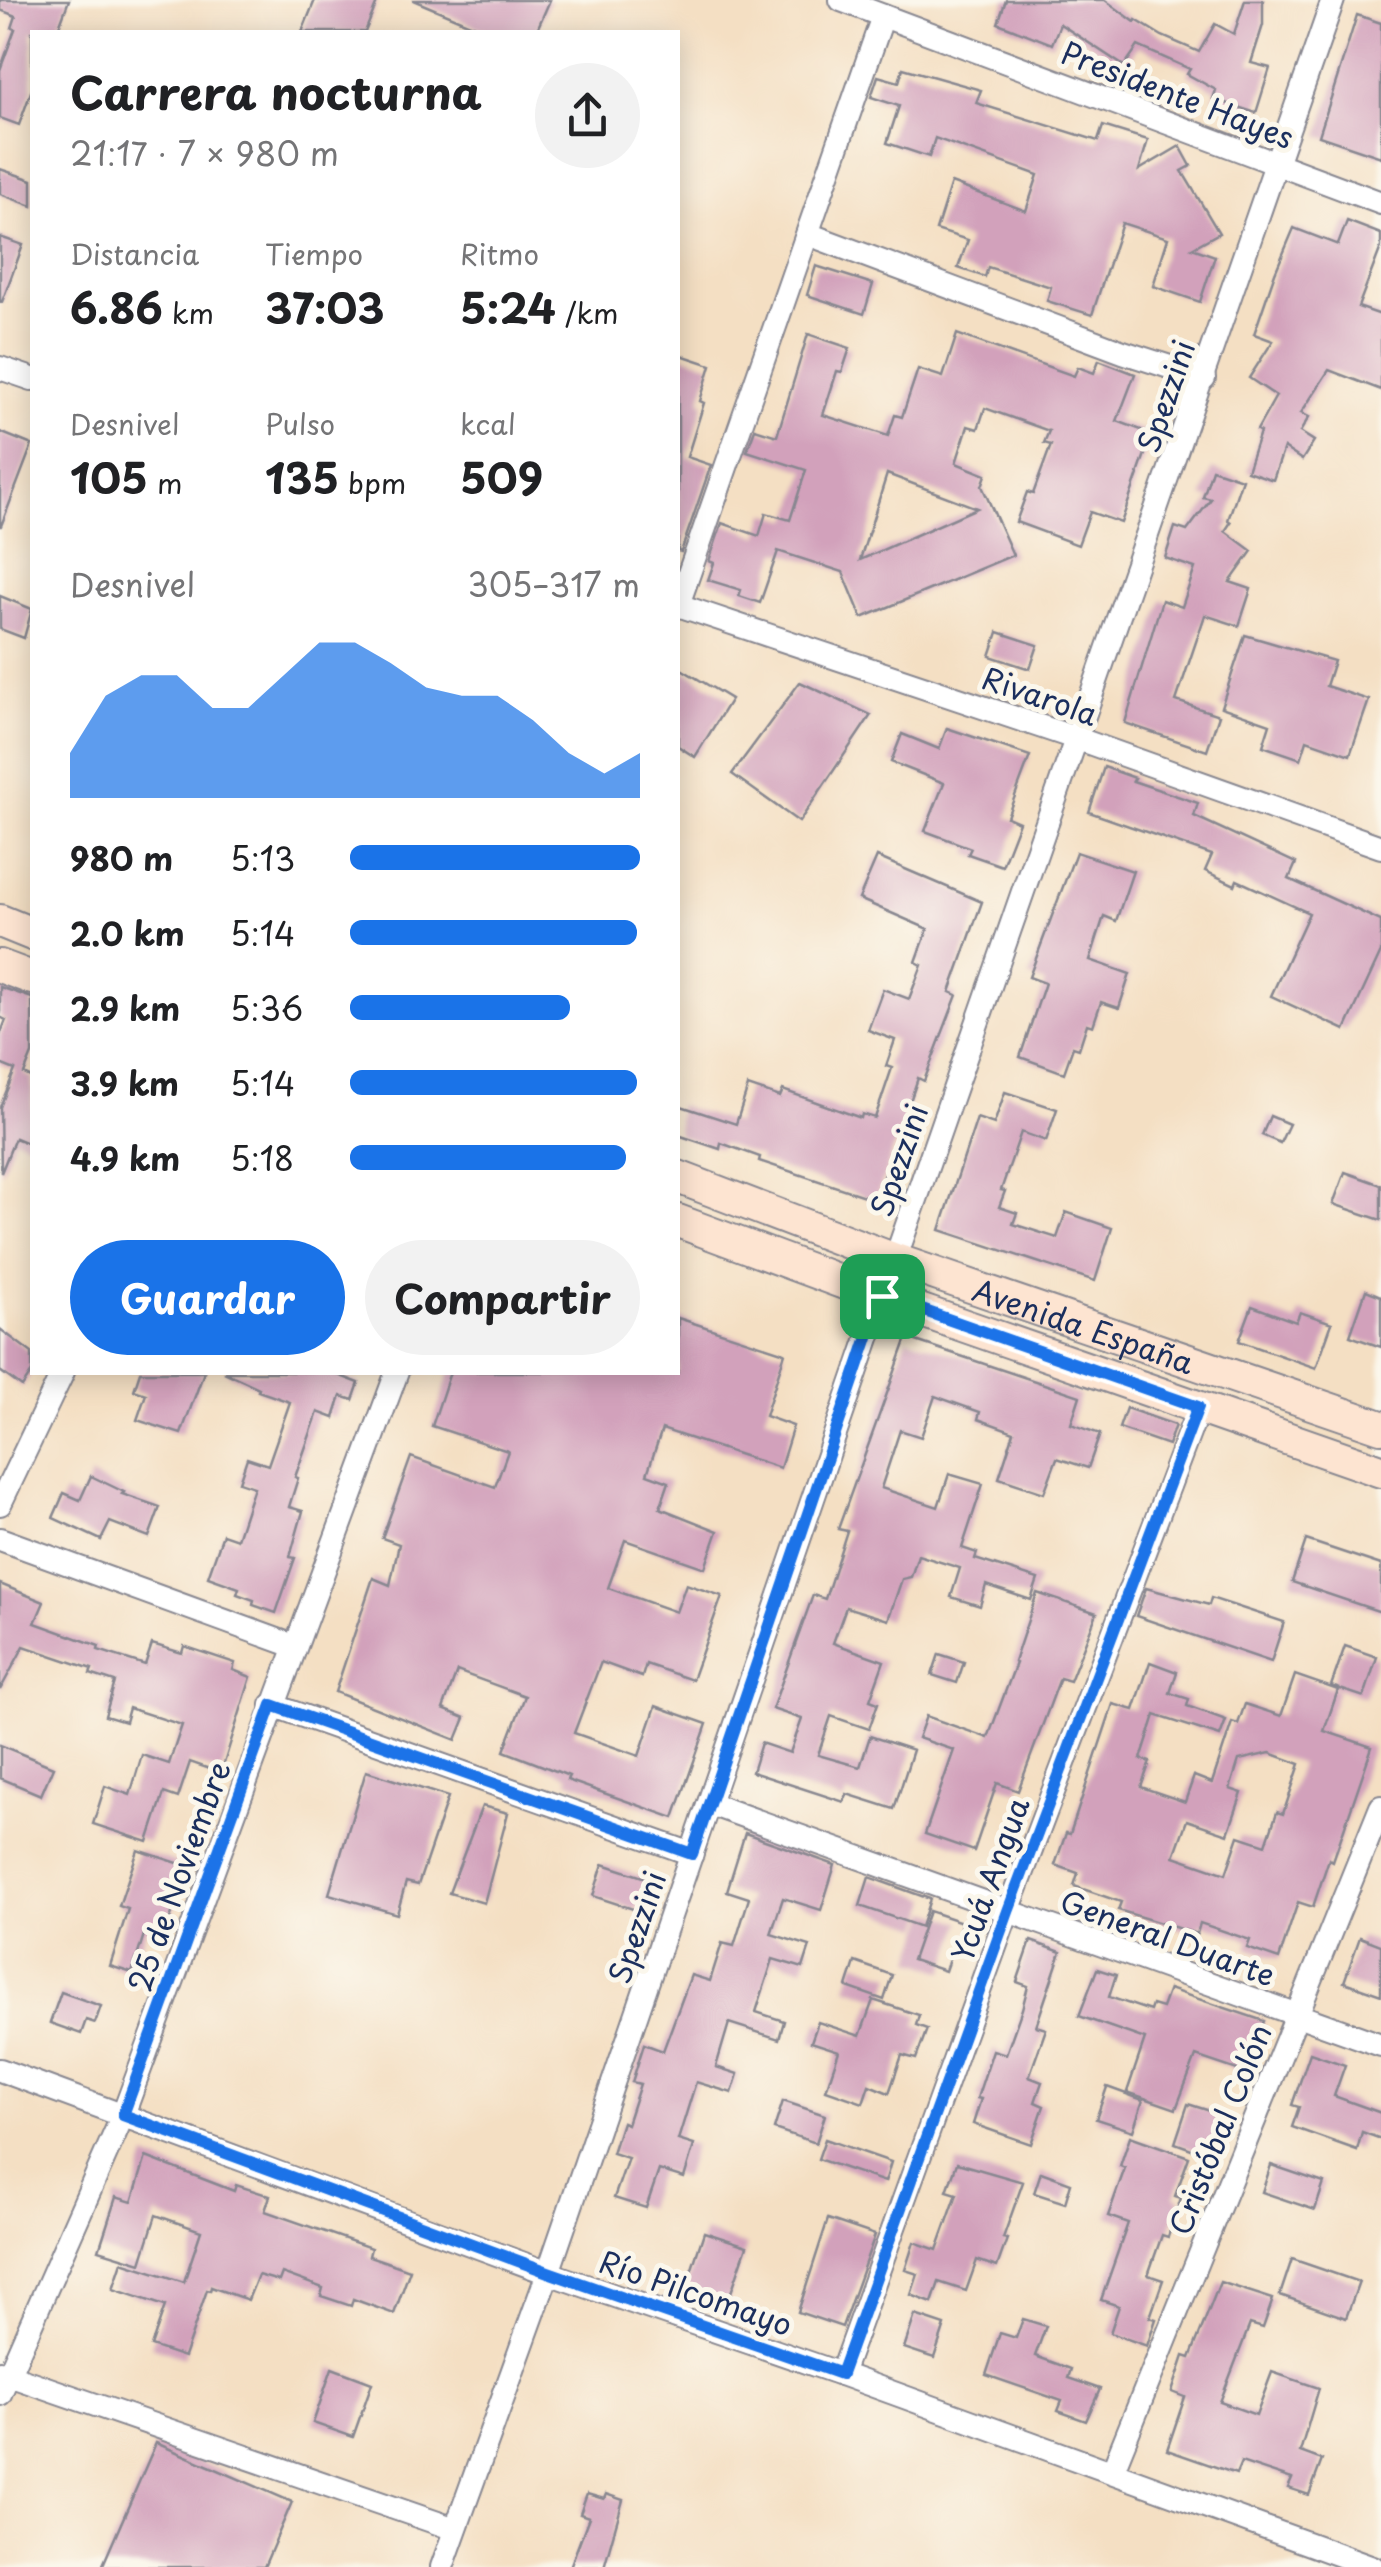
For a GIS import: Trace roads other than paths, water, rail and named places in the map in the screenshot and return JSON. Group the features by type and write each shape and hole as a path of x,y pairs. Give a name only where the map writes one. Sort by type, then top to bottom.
{"street":[{"name":"Presidente Hayes","path":"842,0 1381,203"},
{"name":"Spezzini","path":"442,2567 548,2272 882,1296 1333,0"},
{"path":"680,599 883,16"},
{"path":"808,234 1088,340 1204,378"},
{"path":"0,368 30,378"},
{"name":"Rivarola","path":"680,606 1078,739 1381,847"},
{"path":"0,922 30,933"},
{"path":"0,966 30,977"},
{"name":"Avenida España","path":"680,1178 895,1260 1381,1428"},
{"name":"Avenida España","path":"680,1222 1381,1470"},
{"path":"0,1504 62,1375"},
{"name":"25 de Noviembre","path":"3,2380 123,2115 396,1375"},
{"name":"Ycuá Angua","path":"841,2374 1008,1911 1198,1407"},
{"path":"0,1539 294,1646"},
{"path":"272,1705 692,1854"},
{"name":"General Duarte","path":"710,1804 1381,2046"},
{"name":"Cristóbal Colón","path":"1112,2472 1381,1807"},
{"name":"Río Pilcomayo","path":"0,2070 548,2272 1374,2567"},
{"path":"3,2380 455,2529"}]}
